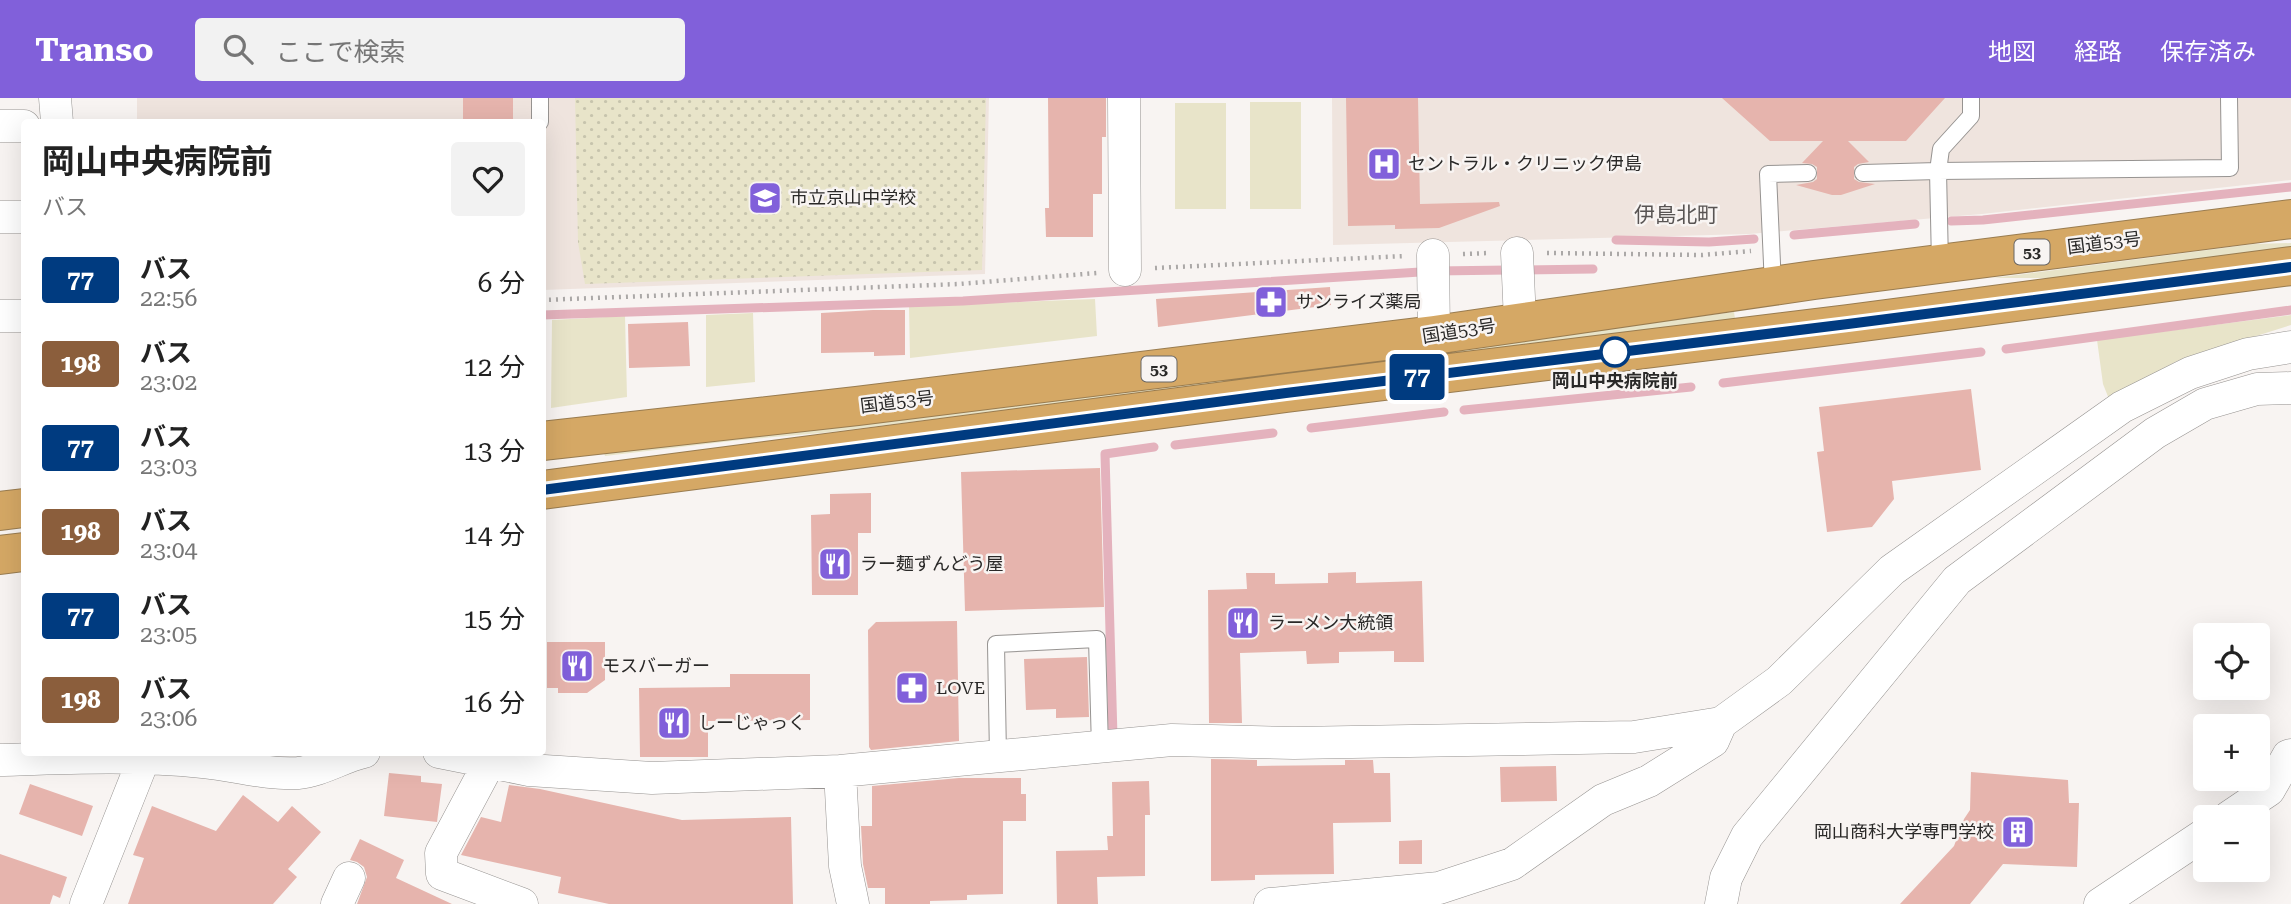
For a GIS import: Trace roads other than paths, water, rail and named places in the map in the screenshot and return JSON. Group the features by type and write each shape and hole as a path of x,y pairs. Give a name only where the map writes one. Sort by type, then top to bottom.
{"highway":[{"name":"国道53号","path":"546,441 858,407 1434,335 1940,263 2291,219"},
{"name":"53","path":"546,489 1286,393 2291,267"},
{"path":"0,511 21,508"},
{"path":"0,555 21,552"}],"street":[{"path":"55,98 57,119"},
{"path":"1124,98 1125,270"},
{"path":"0,126 21,126"},
{"path":"0,218 21,217"},
{"path":"1517,264 1520,321"},
{"path":"1433,267 1434,335"},
{"path":"1773,286 1776,332"},
{"path":"0,316 21,316"},
{"path":"457,756 489,763 529,761 652,778 840,771 1172,740 1294,743 1634,737 1721,723 1779,681 1892,570 2122,407 2189,373 2248,354 2291,347"},
{"path":"1721,904 1726,878 1747,836 1957,580 2155,433 2205,404 2257,389 2291,388"},
{"path":"1270,904 1439,888 1512,864 1603,800 1649,780 1713,741 1721,723"},
{"path":"2247,805 2269,790 2287,757 2291,755"},
{"path":"0,761 104,756 204,762 266,772 298,763 313,770 346,756"},
{"path":"86,904 144,758"},
{"path":"489,763 441,853 442,874 522,904"},
{"path":"840,771 845,866 853,904"},
{"path":"2100,904 2193,842"}],"lane":[{"path":"540,98 540,119"},
{"path":"1940,263 1938,171 1941,149 1971,116 1971,98"},
{"path":"1863,173 2230,168 2229,98"},
{"path":"1773,286 1768,174 1808,173"},
{"path":"998,757 996,644 1097,639 1101,748"}],"waterway":[{"path":"1951,221 1983,220 2291,187"},
{"path":"1794,235 1915,224"},
{"path":"1616,240 1709,242 1754,239"},
{"path":"546,315 963,301 1436,271 1593,269"},
{"path":"2006,349 2291,310"},
{"path":"1723,383 1981,352"},
{"path":"1464,410 1691,387"},
{"path":"1311,428 1444,412"},
{"path":"1175,445 1273,433"},
{"path":"1113,737 1105,454 1154,447"}],"place":[{"name":"セントラル・クリニック伊島","path":"1384,164"},
{"name":"市立京山中学校","path":"765,198"},
{"name":"サンライズ薬局","path":"1271,302"},
{"name":"岡山中央病院前","path":"1615,352"},
{"name":"ラー麺ずんどう屋","path":"835,564"},
{"name":"ラーメン大統領","path":"1243,623"},
{"name":"モスバーガー","path":"577,666"},
{"name":"LOVE","path":"912,688"},
{"name":"しーじゃっく","path":"674,723"},
{"name":"岡山商科大学専門学校","path":"2018,832"}],"district":[{"name":"伊島北町","path":"1676,215"}]}
